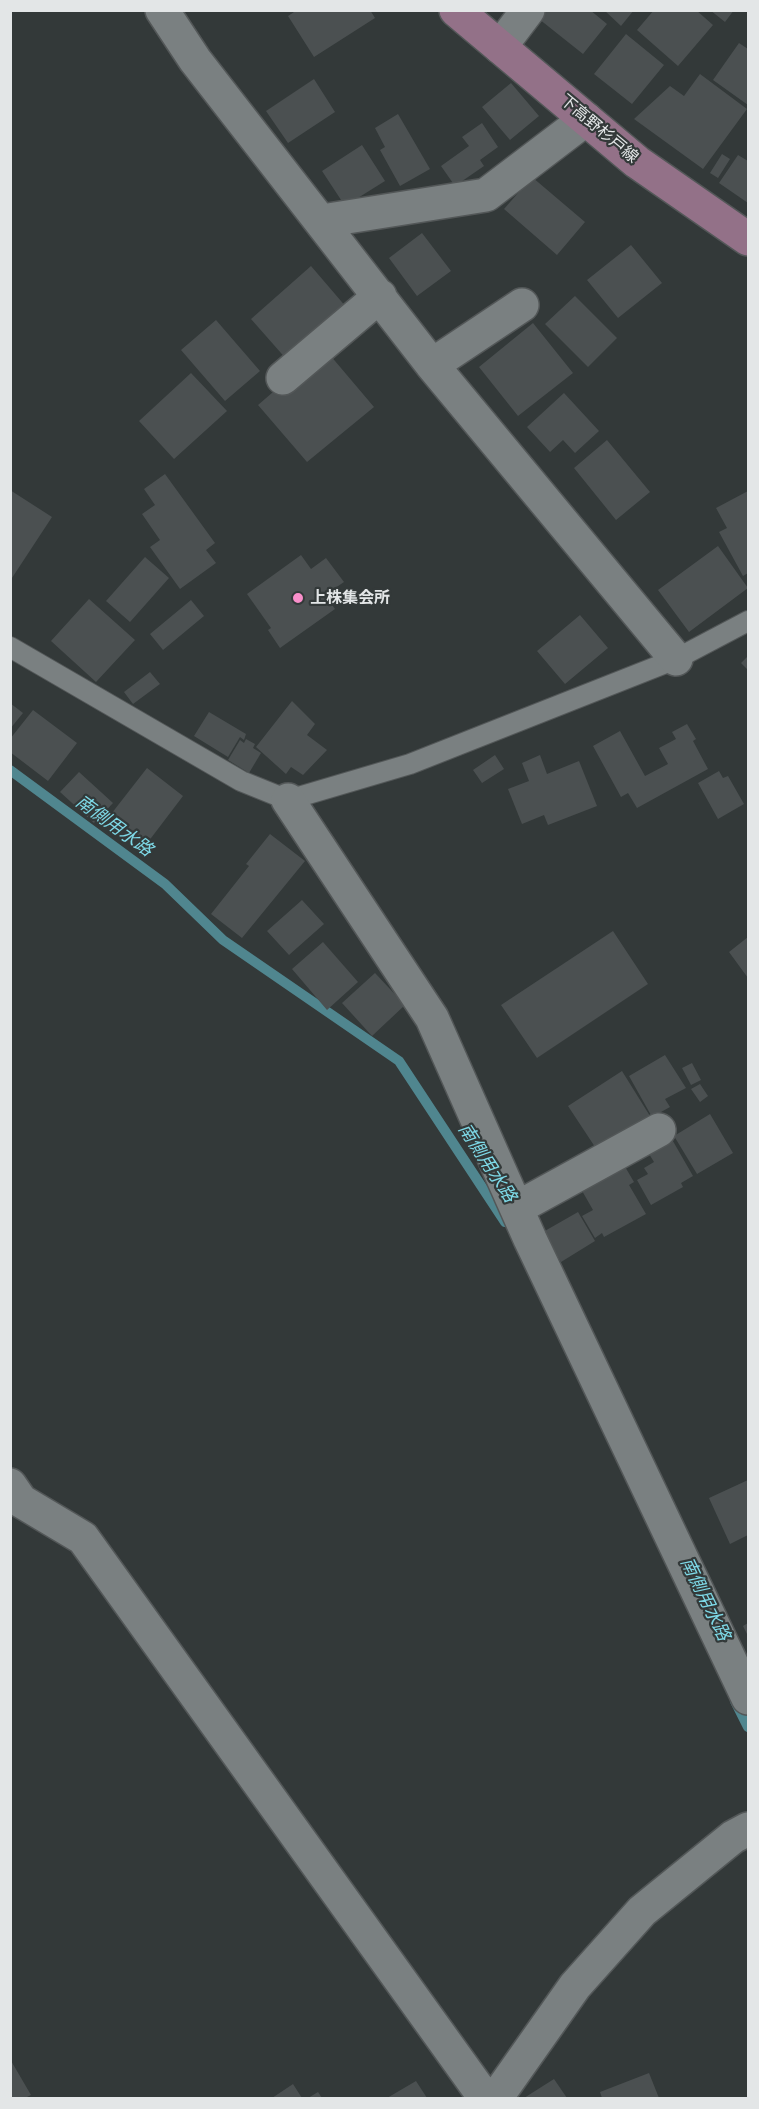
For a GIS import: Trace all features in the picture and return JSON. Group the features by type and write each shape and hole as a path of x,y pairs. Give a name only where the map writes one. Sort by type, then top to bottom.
{"main road":[{"name":"下高野杉戸線","path":"456,10 637,162 748,239"}],"street":[{"path":"500,47 528,10"},
{"path":"175,15 195,60 432,365 676,659"},
{"path":"322,221 486,195 586,119"},
{"path":"283,378 380,296"},
{"path":"432,365 522,305"},
{"path":"288,800 432,1018 517,1208 748,1698"},
{"path":"517,1208 659,1130"},
{"path":"10,1485 21,1501 83,1538 485,2098"},
{"path":"496,2098 575,1986 642,1911 733,1837 748,1829"}],"lane":[{"path":"10,647 240,781 288,800 410,764 676,659 748,621"}],"building":[{"path":"297,10 370,10 375,18 314,57 288,16"},
{"path":"546,10 590,10 607,24 583,54 539,19"},
{"path":"604,10 634,10 621,26"},
{"path":"654,10 696,10 713,25 678,66 637,30"},
{"path":"710,10 734,10 725,22"},
{"path":"626,34 664,65 632,104 594,74"},
{"path":"739,43 748,49 748,105 713,80"},
{"path":"700,74 747,109 703,169 634,119 670,86 684,96"},
{"path":"314,79 335,112 288,143 266,111"},
{"path":"511,83 539,116 510,140 482,107"},
{"path":"398,114 430,169 400,186 380,150 385,147 375,128"},
{"path":"482,123 498,147 480,160 484,166 455,186 441,166 469,146 462,137"},
{"path":"362,145 385,181 345,206 322,171"},
{"path":"722,154 730,159 718,178 710,173"},
{"path":"738,155 748,161 748,203 719,183"},
{"path":"532,177 585,222 557,255 504,209"},
{"path":"422,233 451,271 417,296 389,258"},
{"path":"631,245 662,283 618,318 587,280"},
{"path":"311,266 347,308 288,361 251,319"},
{"path":"575,296 617,338 588,367 545,324"},
{"path":"216,320 260,371 225,401 181,350"},
{"path":"533,323 573,373 518,416 479,367"},
{"path":"324,348 374,407 307,462 258,405"},
{"path":"191,373 227,411 174,459 139,421"},
{"path":"564,393 599,431 575,453 563,440 550,452 527,427"},
{"path":"607,440 650,492 616,520 574,468"},
{"path":"165,474 215,543 206,550 216,563 180,589 150,547 160,540 142,514 155,505 144,489"},
{"path":"10,490 52,517 10,581"},
{"path":"748,491 748,573 743,576 719,532 727,528 716,508"},
{"path":"718,546 748,588 689,632 658,590"},
{"path":"301,555 311,569 326,558 344,582 325,595 335,609 280,648 268,630 271,628 247,594"},
{"path":"145,557 169,578 130,622 106,601"},
{"path":"89,599 135,640 96,682 51,641"},
{"path":"191,600 204,616 163,650 150,634"},
{"path":"580,615 608,648 565,684 537,651"},
{"path":"748,656 748,670 741,663"},
{"path":"150,672 160,684 133,704 124,692"},
{"path":"292,701 315,724 307,735 327,750 303,775 291,767 286,774 256,747"},
{"path":"10,703 23,713 10,729"},
{"path":"33,710 77,743 48,781 10,752 10,739"},
{"path":"209,712 246,734 244,740 240,737 228,757 194,736"},
{"path":"687,724 696,739 693,741 708,769 637,808 628,793 621,797 593,746 620,731 645,776 668,764 659,748 676,739 672,732"},
{"path":"246,739 255,744 253,748 261,753 249,773 228,760 240,740 244,743"},
{"path":"495,755 504,769 482,783 473,770"},
{"path":"540,755 547,774 579,761 597,806 548,825 544,815 522,824 508,789 529,781 522,763"},
{"path":"147,768 183,796 145,846 108,818"},
{"path":"719,771 723,778 728,776 744,804 718,819 698,783"},
{"path":"79,772 113,803 94,823 60,792"},
{"path":"270,834 305,861 242,938 211,914 249,866 246,864"},
{"path":"302,900 324,924 289,955 267,931"},
{"path":"613,931 648,984 537,1058 501,1005"},
{"path":"748,937 748,978 729,952"},
{"path":"323,942 358,982 327,1010 292,969"},
{"path":"375,973 405,1005 372,1036 342,1003"},
{"path":"665,1055 686,1088 665,1099 670,1107 652,1117 629,1076"},
{"path":"692,1063 701,1080 691,1085 682,1068"},
{"path":"622,1071 650,1116 597,1150 568,1106"},
{"path":"700,1084 708,1096 700,1102 691,1089"},
{"path":"710,1114 733,1153 697,1174 674,1136"},
{"path":"670,1136 693,1176 681,1183 683,1187 651,1205 637,1180 648,1174 644,1168 654,1162 646,1149"},
{"path":"624,1165 634,1182 629,1185 646,1214 604,1237 602,1233 595,1238 582,1216 593,1210 581,1189"},
{"path":"578,1212 595,1241 561,1262 543,1232"},
{"path":"748,1480 748,1535 730,1544 709,1498"},
{"path":"748,1623 748,1636 743,1626"},
{"path":"10,2059 31,2095 25,2098 10,2098"},
{"path":"649,2073 659,2098 602,2098 600,2092"},
{"path":"554,2079 567,2098 524,2098"},
{"path":"416,2081 427,2098 387,2098"},
{"path":"293,2084 302,2098 272,2098"},
{"path":"318,2092 322,2098 308,2098"}],"waterway":[{"name":"南側用水路","path":"10,770 165,884 223,940 399,1061 505,1222"},
{"name":"南側用水路","path":"735,1701 748,1727"}],"place":[{"name":"上株集会所","path":"298,598"}]}
